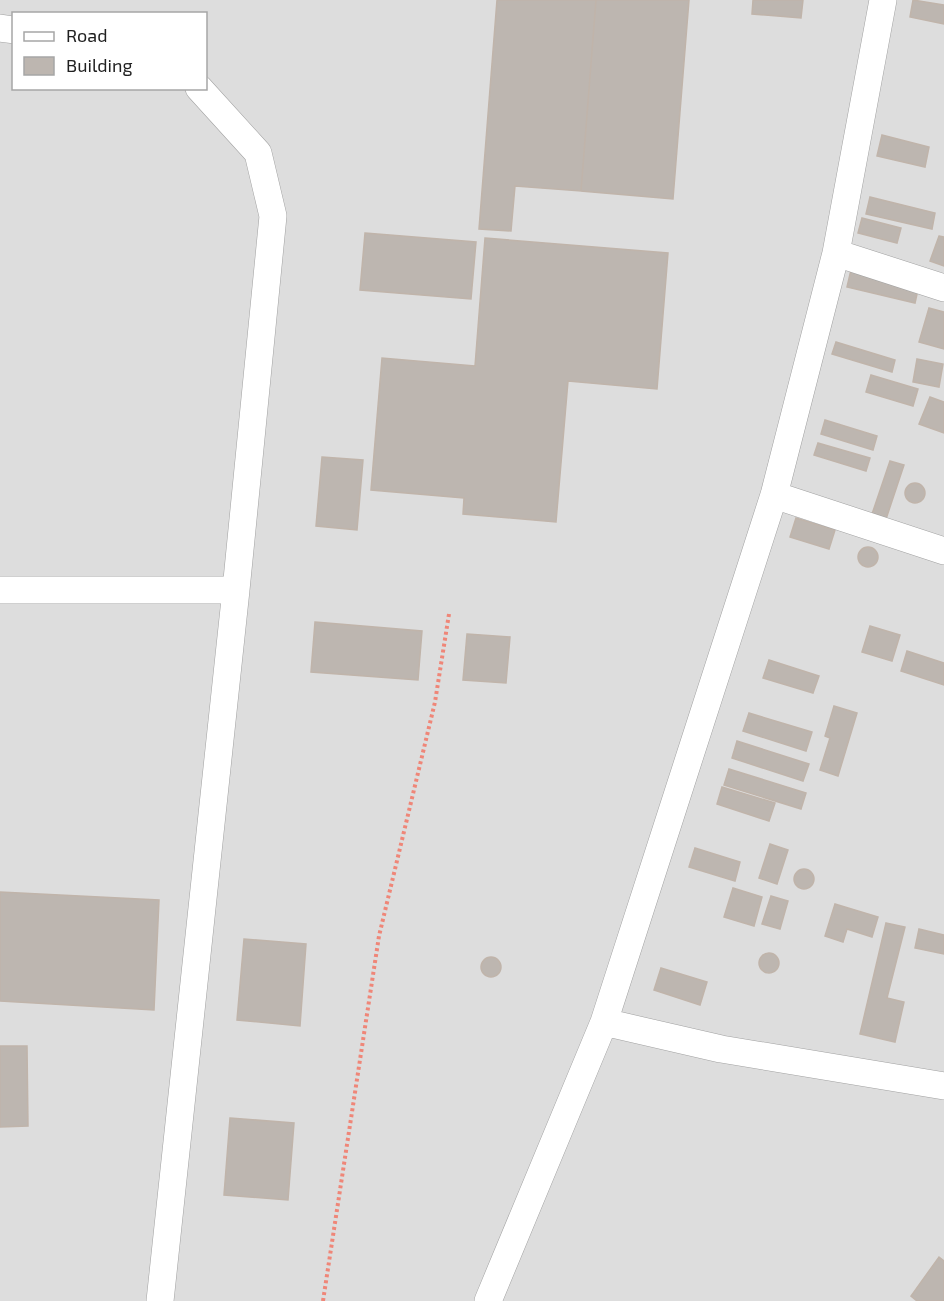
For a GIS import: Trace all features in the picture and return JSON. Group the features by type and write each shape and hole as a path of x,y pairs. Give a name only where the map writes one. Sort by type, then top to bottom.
{"street":[{"path":"488,1301 604,1022 774,495 836,253 883,0"},
{"path":"160,1301 236,590 273,216 258,153 201,90"},
{"path":"836,253 944,288"},
{"path":"774,495 944,551"},
{"path":"0,590 236,590"},
{"path":"604,1022 720,1049 944,1086"}],"path":[{"path":"323,1301 379,936 435,702 449,614"}],"shaded area":[{"path":"0,0 944,0 944,1301 0,1301"}],"building":[{"path":"497,0 596,0 581,191 515,186 511,231 479,229"},
{"path":"596,0 689,0 673,199 581,191"},
{"path":"753,0 803,0 801,18 752,14"},
{"path":"913,0 944,5 944,24 910,17"},
{"path":"882,135 929,147 925,167 877,156"},
{"path":"870,197 935,213 932,229 866,214"},
{"path":"862,218 901,228 897,243 858,233"},
{"path":"365,233 476,242 471,299 360,290"},
{"path":"939,236 944,237 944,266 930,261"},
{"path":"485,238 668,253 657,389 568,381 556,522 463,514 464,498 371,490 382,358 475,366"},
{"path":"851,270 919,285 915,303 847,287"},
{"path":"929,308 944,312 944,349 919,342"},
{"path":"836,342 895,360 892,372 832,354"},
{"path":"917,359 943,364 939,387 913,382"},
{"path":"871,375 918,389 913,406 866,392"},
{"path":"930,397 944,402 944,433 919,424"},
{"path":"825,420 877,436 873,450 821,434"},
{"path":"818,443 870,458 866,471 814,455"},
{"path":"322,457 363,460 357,530 316,526"},
{"path":"890,461 904,465 884,525 870,520"},
{"path":"915,483 922,486 925,493 922,500 915,503 908,500 905,493 908,486"},
{"path":"796,518 835,530 829,549 790,537"},
{"path":"868,547 875,550 878,557 875,564 868,567 861,564 858,557 861,550"},
{"path":"315,622 422,631 418,680 311,672"},
{"path":"870,626 900,635 892,661 862,652"},
{"path":"467,634 510,637 506,683 463,680"},
{"path":"907,651 944,663 944,685 901,671"},
{"path":"769,660 819,676 813,693 763,678"},
{"path":"834,706 857,713 838,776 820,770 830,738 825,736"},
{"path":"749,713 812,732 806,751 743,731"},
{"path":"737,741 809,764 803,781 732,758"},
{"path":"729,769 806,793 801,809 724,785"},
{"path":"722,787 775,803 769,821 717,804"},
{"path":"770,844 788,850 777,884 759,878"},
{"path":"695,848 740,862 735,881 689,867"},
{"path":"804,869 811,872 814,879 811,886 804,889 797,886 794,879 797,872"},
{"path":"733,888 762,897 754,926 724,917"},
{"path":"0,892 159,900 154,1010 0,1001"},
{"path":"771,896 788,901 780,929 762,924"},
{"path":"835,904 878,917 872,937 847,929 843,942 825,936"},
{"path":"886,923 905,927 887,998 904,1002 895,1042 860,1034"},
{"path":"919,929 944,935 944,954 915,948"},
{"path":"244,939 306,944 300,1026 237,1020"},
{"path":"769,953 776,956 779,963 776,970 769,973 762,970 759,963 762,956"},
{"path":"491,957 498,960 501,967 498,974 491,977 484,974 481,967 484,960"},
{"path":"661,968 707,982 700,1005 654,990"},
{"path":"0,1046 27,1046 28,1126 0,1127"},
{"path":"230,1118 294,1123 288,1200 224,1195"},
{"path":"939,1257 944,1261 944,1301 917,1301 911,1296"}]}
